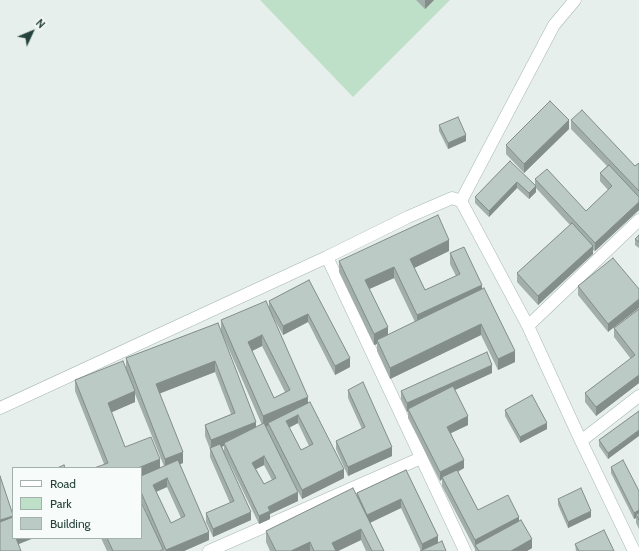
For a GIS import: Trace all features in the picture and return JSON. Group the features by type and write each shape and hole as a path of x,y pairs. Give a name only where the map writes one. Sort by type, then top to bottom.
{"street":[{"path":"461,202 554,25 575,0"},
{"path":"0,408 327,257 408,217 452,198 461,202 528,326 634,551"},
{"path":"528,326 639,220"},
{"path":"327,257 465,551"},
{"path":"581,441 639,396"},
{"path":"209,551 421,458"}],"green space":[{"path":"260,0 450,0 353,97"}],"building":[{"path":"550,101 569,120 524,164 506,145"},
{"path":"582,110 635,166 639,163 639,191 571,120"},
{"path":"458,117 466,135 448,143 439,125"},
{"path":"510,161 536,186 529,193 517,182 489,211 475,197"},
{"path":"609,165 639,197 639,202 595,243 535,179 547,169 586,211 612,186 600,173"},
{"path":"438,215 449,240 410,259 425,290 460,274 450,253 464,247 482,285 417,315 394,267 365,280 388,327 374,334 339,261"},
{"path":"572,223 593,246 538,296 517,273"},
{"path":"639,235 639,242 635,239"},
{"path":"613,258 639,289 639,299 608,324 578,286"},
{"path":"309,280 350,358 335,366 308,314 283,326 269,301"},
{"path":"484,288 515,351 498,359 481,324 390,368 377,340"},
{"path":"266,301 308,397 263,416 221,320","holes":["262,335 290,390 274,398 248,342"]},
{"path":"639,309 639,375 596,407 585,393 635,355 614,328"},
{"path":"218,323 256,422 211,440 205,425 235,413 215,361 156,384 183,452 165,459 126,358"},
{"path":"487,352 492,365 407,403 401,391"},
{"path":"123,361 135,391 108,403 125,447 151,437 160,459 140,467 97,467 108,463 75,380"},
{"path":"363,382 392,447 348,467 336,441 365,427 348,390"},
{"path":"453,386 468,416 447,427 464,460 440,472 408,409"},
{"path":"532,395 547,423 520,437 505,410"},
{"path":"310,402 344,469 302,490 268,423","holes":["298,415 313,444 301,450 286,421"]},
{"path":"639,411 639,430 608,453 599,440"},
{"path":"264,423 298,492 268,507 270,511 259,516 224,443","holes":["264,456 276,478 264,484 252,463"]},
{"path":"220,444 251,512 213,529 206,513 234,501 210,448"},
{"path":"178,460 209,532 166,550 142,494 142,476","holes":["167,478 185,516 171,523 153,485"]},
{"path":"623,460 639,491 639,510 634,513 611,467"},
{"path":"406,470 438,536 422,544 401,499 367,515 357,493"},
{"path":"457,470 478,510 508,495 519,517 475,540 442,477"},
{"path":"0,476 12,512 12,516 0,520"},
{"path":"353,488 384,551 372,551 361,529 332,543 336,551 314,551 310,542 291,551 276,551 266,531"},
{"path":"581,488 591,511 568,522 558,499"},
{"path":"142,504 163,549 160,551 113,551 107,539 142,539"},
{"path":"639,513 639,520 636,514"},
{"path":"12,517 12,539 16,539 21,551 0,551 0,522"},
{"path":"521,520 532,539 511,551 479,551 475,545"},
{"path":"604,530 614,551 579,551 575,544"},
{"path":"442,541 446,551 420,551"}]}
